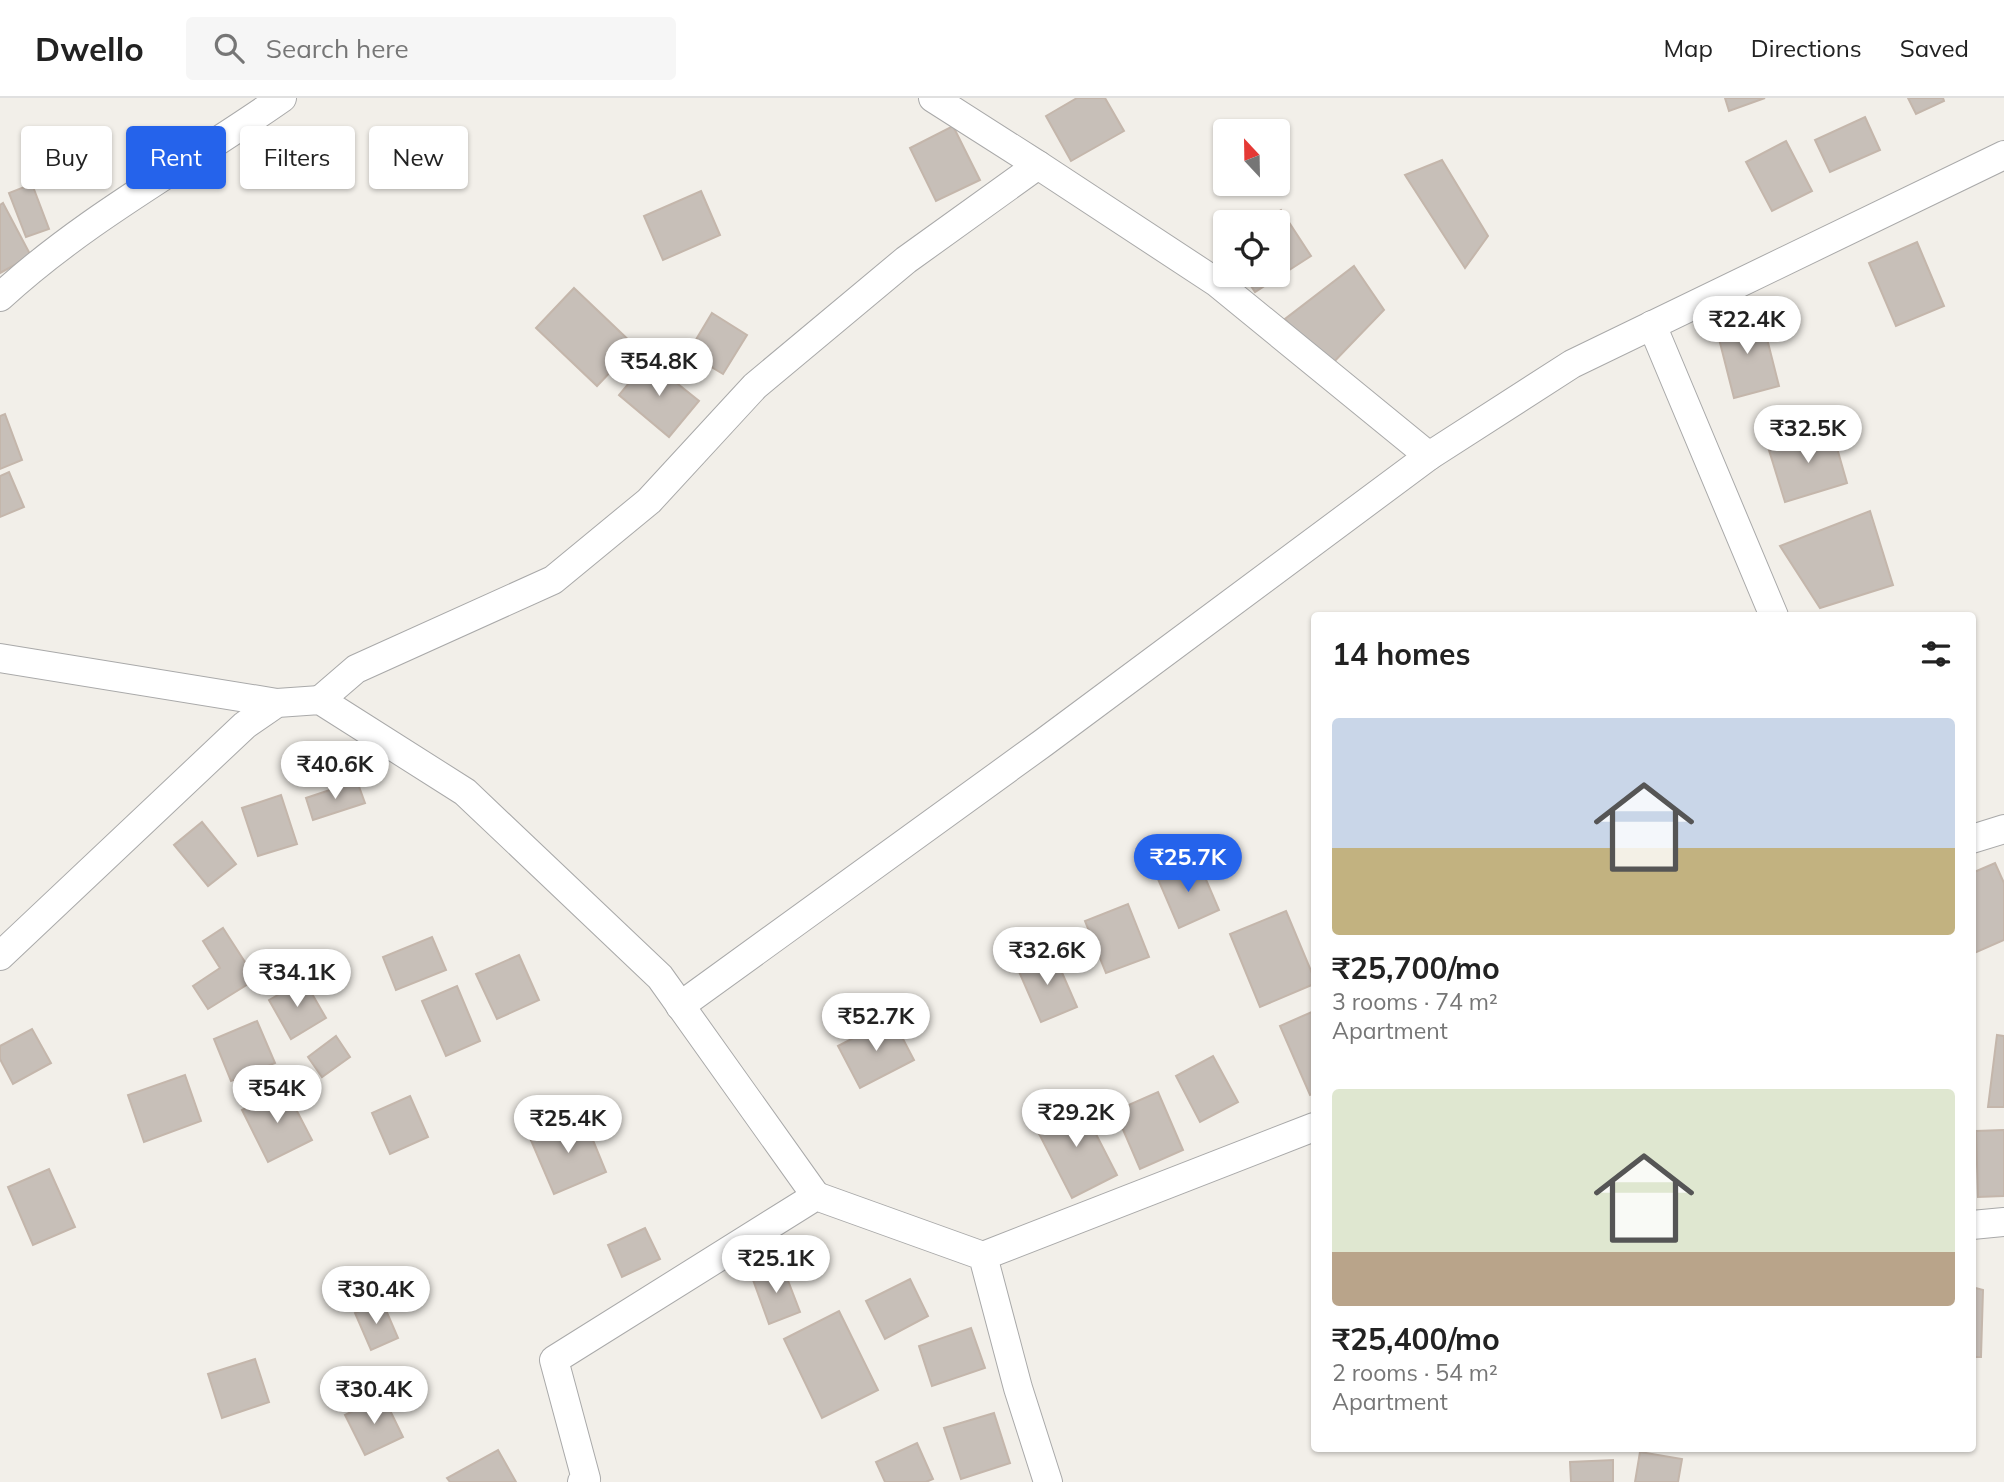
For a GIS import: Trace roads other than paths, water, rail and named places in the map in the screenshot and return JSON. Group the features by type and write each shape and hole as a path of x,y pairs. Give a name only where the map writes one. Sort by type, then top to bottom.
{"street":[{"path":"0,297 37,263 147,185 282,98"},
{"path":"933,98 1216,282 1429,456"},
{"path":"680,1006 1044,743 1429,456 1572,364 2004,155"},
{"path":"320,700 356,669 553,580 649,501 755,386 906,260 1038,165"},
{"path":"1652,326 1772,612"},
{"path":"0,658 277,703 320,700 466,792 660,977 816,1196 983,1256 1311,1128"},
{"path":"0,956 245,725 277,703"},
{"path":"1976,838 2004,829"},
{"path":"585,1481 554,1360 816,1196"},
{"path":"1976,1225 2004,1222"},
{"path":"983,1256 1018,1388 1048,1482"}]}
